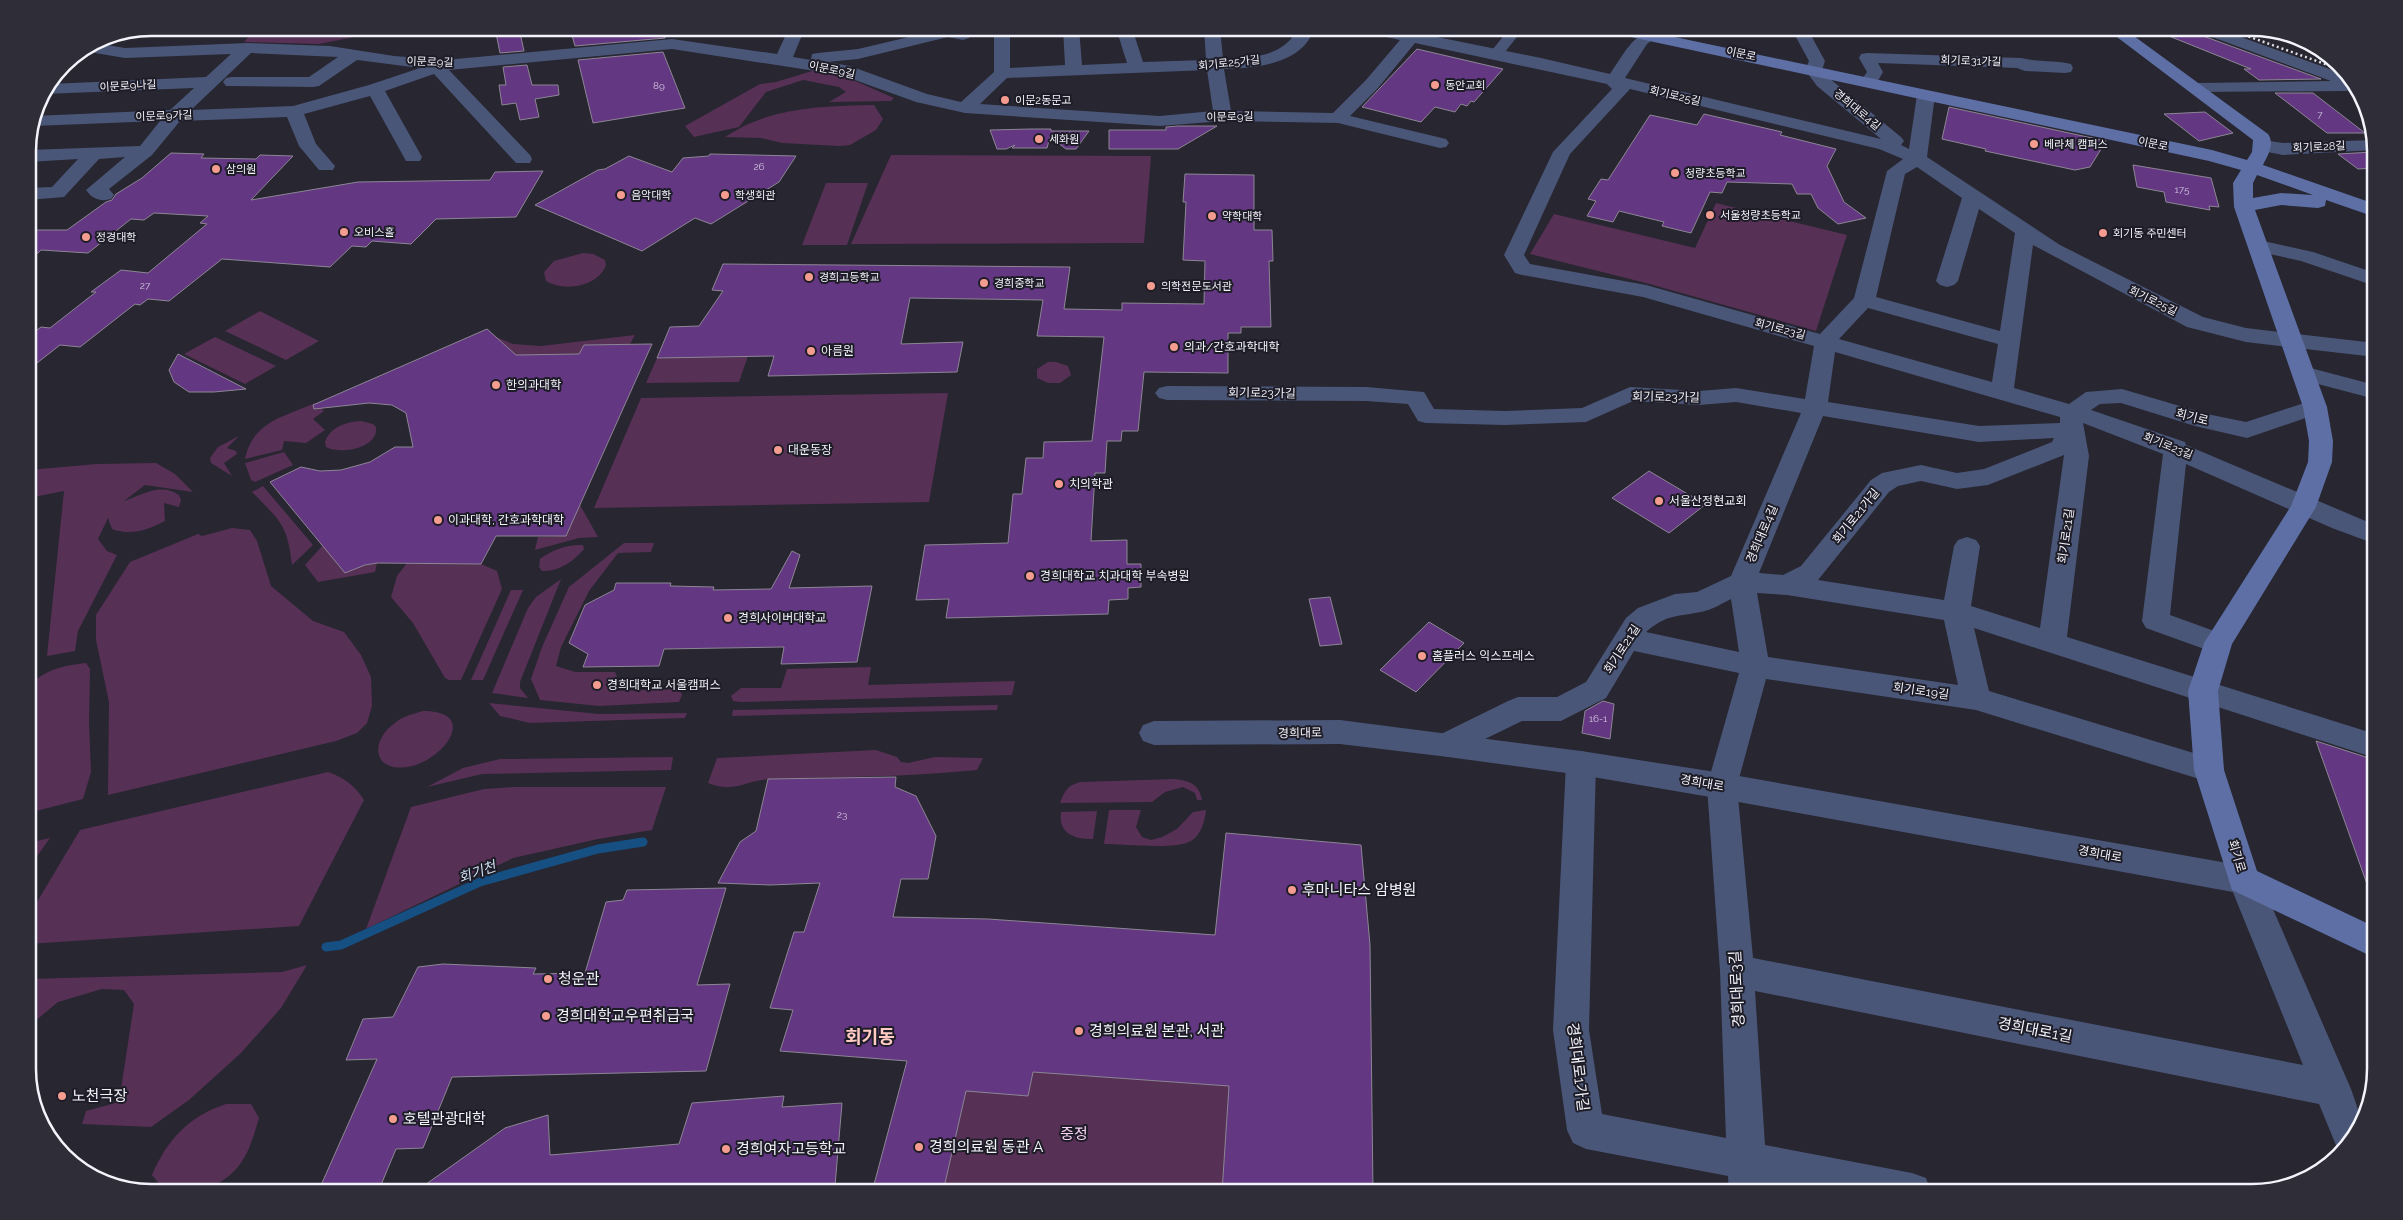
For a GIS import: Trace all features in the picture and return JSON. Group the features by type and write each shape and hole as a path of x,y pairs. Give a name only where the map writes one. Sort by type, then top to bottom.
{"main road":[{"name":"이문로","path":"1654,36 2212,156 2252,167 2367,209"},
{"path":"2124,36 2254,130 2262,138 2263,146"},
{"name":"회기로","path":"2263,146 2262,152 2243,183 2244,207 2316,407 2321,441 2320,462 2303,507 2218,643 2203,691 2209,770 2244,880 2367,939"},
{"path":"2244,207 2271,198 2290,197 2367,211"}],"street":[{"path":"795,36 790,62 858,54 932,36"},
{"path":"965,108 1002,73 1002,36"},
{"path":"1072,36 1074,70"},
{"path":"1127,36 1137,69"},
{"path":"1212,36 1214,66 1224,116"},
{"name":"회기로25가길","path":"1002,73 1214,66 1248,63 1278,57 1302,40 1303,36"},
{"path":"1338,118 1372,84 1413,36"},
{"name":"회기로25길","path":"1431,36 1496,54 1885,145 1917,159 2053,250 2195,322 2246,336 2367,349"},
{"path":"1496,54 1511,36"},
{"name":"회기로23길","path":"1648,36 1641,41 1614,82 1622,88 1562,152 1514,255 1522,269 1646,291 1826,340 1949,378 2002,390 2072,422 2109,422 2176,448 2303,507"},
{"path":"1804,36 1817,61 1813,70"},
{"path":"1906,36 1920,60"},
{"name":"회기로31가길","path":"2000,36 2024,66 2065,68"},
{"path":"2224,36 2341,80"},
{"name":"이문로9길","path":"100,49 125,53 247,48 330,51 353,56 444,66 672,44 844,70 922,98 965,108 1010,113 1160,121 1224,116 1338,118 1440,143"},
{"path":"36,194 100,192 145,151 174,116 247,48"},
{"path":"232,82 314,82 353,56"},
{"path":"1869,82 1875,72 1867,58 1920,60"},
{"name":"회기로31가길","path":"1920,60 2021,63"},
{"name":"이문로9길","path":"444,66 523,159"},
{"name":"이문로9가길","path":"40,121 294,111 375,89 444,66"},
{"name":"경희대로4길","path":"1813,70 1823,82 1895,141 1885,145"},
{"name":"이문로9나길","path":"55,89 210,82"},
{"path":"2197,88 2346,85"},
{"path":"375,89 413,157"},
{"path":"1826,340 1864,300 1896,171 1917,159 1926,95"},
{"path":"294,111 308,146 326,166"},
{"name":"회기로28길","path":"2263,146 2283,149 2367,144"},
{"path":"36,156 145,151"},
{"path":"56,193 94,153"},
{"path":"1947,281 1973,195"},
{"path":"2002,390 2025,230"},
{"path":"2259,246 2306,256 2367,277"},
{"path":"1864,300 2009,340"},
{"name":"경희대로4길","path":"1742,582 1815,408 1826,340"},
{"path":"2303,373 2329,378 2367,390"},
{"name":"회기로23가길","path":"1167,393 1416,396 1426,416 1505,418 1586,415 1630,394 1699,398 1736,395 1979,434 2072,422"},
{"name":"회기로","path":"2072,422 2094,397 2122,396 2203,421 2247,430 2316,407"},
{"name":"회기로21가길","path":"1787,585 1810,573 1880,486 1891,479 1921,473 1957,481 1988,476 2061,447 2072,422"},
{"name":"회기로21길","path":"2052,642 2077,456 2072,422"},
{"path":"2176,448 2156,621 2218,643"},
{"path":"2303,507 2367,532"},
{"path":"1967,546 1956,612 1976,699"},
{"path":"1722,786 1755,666 1742,582"},
{"name":"회기로21길","path":"1448,745 1518,709 1561,709 1596,690 1636,625 1648,614 1675,604 1701,602 1742,582 1787,585 1956,612 2203,691"},
{"name":"회기로19길","path":"1627,639 1755,666 1976,699 2209,770"},
{"path":"2203,691 2367,743"},
{"name":"경희대로","path":"1154,733 1340,732 1448,745 1581,763 1722,786 2244,880"},
{"name":"경희대로1가길","path":"1581,763 1571,1030 1586,1130 1746,1176 1829,1184"},
{"name":"경희대로3길","path":"1722,786 1737,971 1746,1176"},
{"path":"2244,880 2333,1089 2349,1130"},
{"name":"경희대로1길","path":"1737,971 2333,1089"}],"green space":[{"path":"249,36 359,36 319,44 244,42"},
{"path":"812,71 837,73 894,98 891,101 829,102 846,92 839,87 803,80 766,92 739,127 694,137 685,126 760,84 776,82"},
{"path":"874,105 883,119 876,130 850,145 782,143 761,138 725,137 760,119 796,110"},
{"path":"891,155 1151,156 1144,243 851,244"},
{"path":"826,183 868,183 847,245 802,245"},
{"path":"1716,203 1847,235 1816,331 1646,283 1530,254 1554,214 1695,248"},
{"path":"583,253 593,254 605,260 606,265 596,278 588,283 571,287 546,281 544,272 554,261"},
{"path":"260,311 319,341 286,360 225,331"},
{"path":"635,335 630,344 585,345 579,354 516,355 496,337 513,344 541,346"},
{"path":"215,337 276,366 245,384 184,354"},
{"path":"748,356 739,382 646,383 657,358"},
{"path":"1048,362 1056,362 1068,366 1071,375 1060,383 1048,383 1037,378 1037,369"},
{"name":"대운동장","path":"948,393 929,502 594,508 641,398"},
{"path":"315,403 324,411 313,419 325,430 306,443 284,441 282,450 245,459 249,446 262,428 281,417"},
{"path":"361,421 373,424 376,427 372,440 365,445 349,450 326,447 327,437 339,426"},
{"path":"239,436 227,448 236,451 237,454 224,463 232,476 211,463 210,458 218,447"},
{"path":"284,452 293,465 255,482 251,480 245,463"},
{"path":"156,463 175,474 193,492 145,485 124,501 143,493 157,490 172,491 179,495 181,500 179,507 164,503 165,521 146,529 126,532 112,529 108,518 98,539 107,551 117,555 78,631 75,651 47,656 64,491 36,496 36,469 97,464"},
{"path":"263,486 313,545 292,565 285,531 276,517 252,492"},
{"path":"580,505 598,537 579,538 535,550 538,537 566,536"},
{"path":"232,528 250,530 257,541 271,586 313,621 344,632 361,655 371,677 372,706 367,723 357,733 336,741 108,795 109,702 96,640 96,615 130,562 198,534 202,536"},
{"path":"624,543 654,543 651,552 618,553 589,591 561,647 556,666 575,672 615,672 618,679 614,691 679,689 682,695 679,702 599,706 540,700 531,679 542,647 569,587"},
{"path":"323,545 365,565 377,563 375,572 318,582 305,565"},
{"path":"583,545 584,549 580,553 560,568 542,571 539,567 540,559 549,553 560,548"},
{"path":"407,563 481,564 497,571 502,589 461,680 445,678 413,623 391,597 397,576"},
{"path":"561,579 520,682 520,688 528,698 492,693 528,608 536,597"},
{"path":"511,590 523,590 483,680 471,680"},
{"path":"86,663 90,669 89,722 91,772 83,799 36,811 36,680 54,669"},
{"path":"871,667 868,685 1015,681 1012,695 741,702 733,701 731,696 741,688 781,688 787,669"},
{"path":"489,703 599,714 687,713 685,718 530,723 500,716"},
{"path":"998,705 997,710 732,716 733,710"},
{"path":"423,711 440,713 450,719 453,727 450,737 433,756 420,763 407,767 387,765 381,760 378,753 381,738 398,721"},
{"path":"876,750 897,757 901,762 908,763 935,757 983,758 977,770 893,776 771,779 733,787 708,783 717,758"},
{"path":"673,757 671,770 482,774 427,787 463,768 500,759"},
{"path":"328,772 349,783 364,800 299,926 36,943 36,904 80,830"},
{"path":"1175,779 1193,784 1199,790 1202,800 1197,800 1195,793 1183,787 1165,792 1152,802 1060,803 1068,789 1081,782"},
{"path":"514,787 666,787 652,830 598,839 513,858 366,929 411,807 484,789"},
{"path":"1109,810 1141,810 1136,827 1142,837 1151,840 1162,837 1177,829 1193,812 1206,810 1202,827 1191,841 1184,844 1149,846 1104,844"},
{"path":"1097,811 1093,839 1080,838 1069,834 1062,826 1061,812"},
{"path":"50,838 36,858 36,841"},
{"path":"307,965 281,1008 241,1053 189,1100 151,1127 82,1124 86,1111 119,1102 134,1004 124,990 102,989 58,1002 36,1020 36,979 282,972"},
{"name":"중정","path":"1033,1072 1229,1086 1223,1184 945,1184 966,1091 1028,1096"},
{"path":"226,1104 251,1104 259,1118 251,1144 241,1163 230,1175 216,1184 159,1184 152,1175 172,1140 190,1123 213,1109"}],"building":[{"path":"497,36 521,36 524,51 500,53"},
{"path":"572,36 666,36 665,38 575,46"},
{"path":"2169,36 2203,36 2321,79 2259,80 2244,69 2251,69"},
{"name":"동안교회","path":"1417,49 1503,69 1474,102 1471,101 1467,106 1461,104 1455,112 1435,107 1421,122 1362,107"},
{"path":"663,52 685,108 593,123 578,60"},
{"path":"527,65 532,85 558,85 559,95 535,99 539,117 520,120 516,103 502,105 499,85 506,85 503,67"},
{"path":"2275,93 2313,93 2365,133 2327,133"},
{"name":"베라체 캠퍼스","path":"1949,107 2106,141 2090,167 2075,170 1985,151 1986,149 1942,139"},
{"path":"2205,112 2233,133 2199,141 2164,114"},
{"path":"1704,114 1782,132 1780,135 1836,149 1827,166 1844,202 1866,218 1838,224 1818,208 1811,194 1797,194 1792,184 1727,182 1722,193 1710,192 1691,233 1662,226 1664,222 1619,211 1613,222 1587,216 1596,201 1588,199 1601,179 1608,180 1650,115 1697,125"},
{"path":"1217,126 1178,149 1109,149 1109,130 1166,130 1166,127"},
{"path":"1051,129 1051,131 1089,131 1076,149 1066,149 1050,137 1047,148 1012,148 1015,145 1006,149 997,149 990,130"},
{"path":"2367,152 2367,168 2358,169 2338,154"},
{"path":"171,153 204,154 201,158 256,159 260,155 293,156 251,200 358,182 490,180 495,172 543,171 516,217 436,219 411,244 372,241 366,247 352,246 330,267 222,259 169,301 148,299 140,305 135,304 80,347 60,345 36,364 36,331 41,327 50,328 96,292 91,292 121,270 148,273 207,224 200,223 208,216 154,213 144,220 131,219 88,253 41,250 36,255 36,230 67,230 106,202 112,200 116,194 142,178"},
{"name":"음악대학","path":"710,154 796,156 779,182 711,224 695,218 642,251 535,205 598,170 605,169 629,156 672,172 683,158 709,156"},
{"path":"2133,165 2211,178 2219,207 2209,206 2210,210 2166,202 2164,192 2137,187"},
{"path":"1185,174 1254,175 1254,230 1272,230 1273,261 1269,261 1271,327 1241,327 1241,333 1228,333 1228,373 1144,372 1138,431 1122,431 1121,441 1107,441 1105,473 1095,473 1091,541 1127,540 1127,564 1141,564 1141,587 1128,588 1128,599 1109,600 1108,614 946,618 949,599 916,600 925,545 1008,543 1013,494 1022,494 1026,458 1043,458 1044,442 1092,441 1104,337 1037,336 1043,300 910,298 901,344 963,342 957,372 768,376 774,356 657,358 670,327 699,326 723,291 712,290 723,264 1070,267 1064,309 1122,310 1122,303 1204,304 1205,261 1183,260 1186,202 1183,202"},
{"path":"487,329 516,355 579,354 584,345 652,344 566,536 496,536 481,564 377,563 365,565 345,573 270,482 301,467 320,471 341,470 370,462 395,447 413,447 406,413 392,405 369,403 314,409 313,405"},
{"path":"178,354 246,389 189,392 174,382 169,370"},
{"name":"서울산정현교회","path":"1649,471 1706,504 1669,533 1612,498"},
{"path":"792,551 800,555 789,588 872,586 857,662 781,664 784,647 664,649 659,666 583,667 588,654 569,643 585,605 614,590 616,583 671,583 670,586 714,587 713,590 771,589"},
{"path":"1330,597 1342,644 1320,646 1309,599"},
{"name":"홈플러스 익스프레스","path":"1429,622 1464,643 1416,692 1380,670"},
{"path":"1603,701 1614,704 1610,739 1582,733 1585,711"},
{"path":"2316,741 2367,757 2367,884"},
{"name":"경희의료원 본관, 서관","path":"896,777 895,787 916,796 936,836 928,879 901,879 893,917 988,919 1215,935 1226,833 1361,845 1370,945 1373,1184 1223,1184 1229,1086 1033,1072 1028,1096 966,1091 945,1184 874,1184 907,1061 780,1051 793,1010 770,1008 794,932 804,932 820,883 770,885 718,883 740,842 756,831 768,779"},
{"name":"청운관","path":"726,888 697,985 730,984 706,1071 452,1077 423,1148 396,1149 381,1184 322,1184 377,1059 346,1060 363,1019 393,1017 418,967 443,964 536,968 533,974 585,973 606,902 623,900 627,890"},
{"name":"경희여자고등학교","path":"784,1096 782,1107 842,1103 835,1184 426,1184 505,1128 548,1115 550,1155 679,1144 692,1103"}],"waterway":[{"name":"회기천","path":"326,947 341,945 480,882 598,849 643,842"}],"railway":[{"path":"2247,36 2328,65"}],"place":[{"name":"동안교회","path":"1435,85"},
{"name":"이문2동문고","path":"1005,100"},
{"name":"세화원","path":"1039,139"},
{"name":"베라체 캠퍼스","path":"2034,144"},
{"name":"삼의원","path":"216,169"},
{"name":"청량초등학교","path":"1675,173"},
{"name":"음악대학","path":"621,195"},
{"name":"학생회관","path":"725,195"},
{"name":"서울청량초등학교","path":"1710,215"},
{"name":"약학대학","path":"1212,216"},
{"name":"오비스홀","path":"344,232"},
{"name":"회기동 주민센터","path":"2103,233"},
{"name":"정경대학","path":"86,237"},
{"name":"경희고등학교","path":"809,277"},
{"name":"경희중학교","path":"984,283"},
{"name":"의학전문도서관","path":"1151,286"},
{"name":"의과/간호과학대학","path":"1174,347"},
{"name":"아름원","path":"811,351"},
{"name":"한의과대학","path":"496,385"},
{"name":"대운동장","path":"778,450"},
{"name":"치의학관","path":"1059,484"},
{"name":"서울산정현교회","path":"1659,501"},
{"name":"이과대학, 간호과학대학","path":"438,520"},
{"name":"경희대학교 치과대학 부속병원","path":"1030,576"},
{"name":"경희사이버대학교","path":"728,618"},
{"name":"홈플러스 익스프레스","path":"1422,656"},
{"name":"경희대학교 서울캠퍼스","path":"597,685"},
{"name":"후마니타스 암병원","path":"1292,890"},
{"name":"청운관","path":"548,979"},
{"name":"경희대학교우편취급국","path":"546,1016"},
{"name":"경희의료원 본관, 서관","path":"1079,1031"},
{"name":"노천극장","path":"62,1096"},
{"name":"호텔관광대학","path":"393,1119"},
{"name":"경희의료원 동관 A","path":"919,1147"},
{"name":"경희여자고등학교","path":"726,1149"}],"district":[{"name":"회기동","path":"870,1036"}]}
